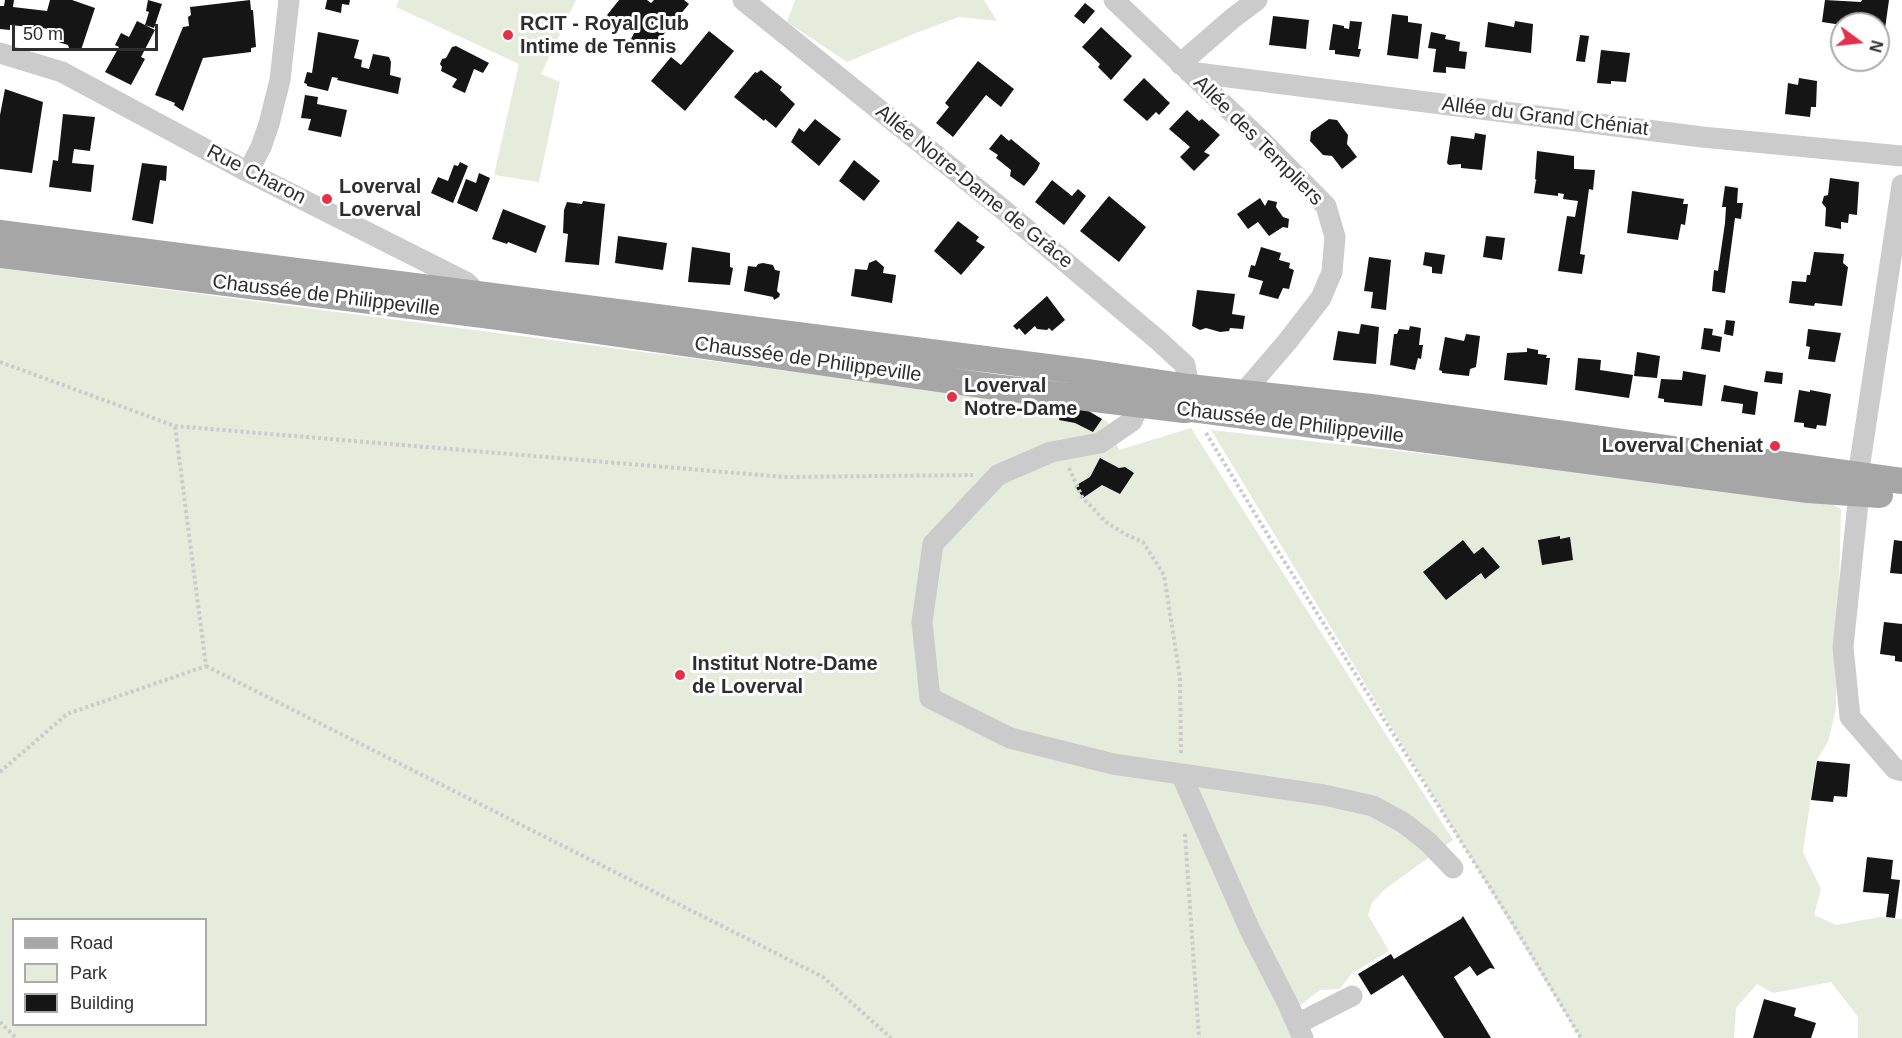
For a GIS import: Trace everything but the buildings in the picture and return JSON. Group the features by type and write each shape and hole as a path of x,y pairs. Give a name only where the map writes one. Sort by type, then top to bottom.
{"main road":[{"name":"Chaussée de Philippeville","path":"0,233 1087,372 1188,402"},
{"name":"Chaussée de Philippeville","path":"0,255 499,317 995,387 1139,404 1188,402 1242,404 1808,490 1902,481"},
{"name":"Chaussée de Philippeville","path":"1859,484 1902,498"}],"street":[{"path":"248,172 261,147 280,80 289,0"},
{"name":"Allée Notre-Dame de Grâce","path":"743,0 1005,211 1185,365 1188,402"},
{"name":"Allée des Templiers","path":"1114,0 1262,141 1326,206 1335,237 1332,272 1321,298 1242,404"},
{"path":"1185,68 1233,18 1257,0"},
{"name":"Rue Charon","path":"0,53 62,72 248,172 466,282 499,317"},
{"name":"Allée du Grand Chéniat","path":"1185,68 1702,137 1902,156"},
{"path":"1902,185 1859,484 1843,647 1850,717 1895,769 1902,771"},
{"path":"1139,404 1132,421 1101,443 1051,452 998,475 933,543 922,622 930,698 1010,738 1113,764 1233,780 1324,795 1373,806 1404,823 1428,842 1453,868"},
{"path":"1181,774 1250,930 1300,1031 1352,996"}],"path":[{"path":"0,362 175,426 784,477 998,475"},
{"path":"1188,402 1274,545 1510,919 1581,1038"},
{"path":"175,426 206,666"},
{"path":"1066,449 1069,469 1082,497 1106,522 1143,542 1164,575 1179,678 1181,774"},
{"path":"0,772 67,714 206,666 823,977 891,1038"},
{"path":"1185,832 1199,1038"},
{"path":"0,1023 16,1038"}],"green space":[{"path":"399,0 576,0 541,74 560,82 539,182 494,175 519,64 396,7"},
{"path":"795,0 984,0 997,21 959,17 847,62 787,22"},
{"name":"Institut Notre-Dame de Loverval","path":"0,268 1087,410 1108,422 1119,450 1191,428 1453,840 1385,889 1372,903 1368,915 1389,951 1351,974 1340,989 1320,990 1288,1015 1293,1038 0,1038"},
{"path":"1211,430 1820,498 1841,509 1836,709 1828,742 1816,761 1803,852 1821,889 1814,915 1836,925 1880,917 1902,919 1902,1038 1858,1038 1858,1017 1831,982 1773,993 1757,984 1736,1008 1734,1038 1580,1038"}],"place":[{"name":"RCIT - Royal Club Intime de Tennis","path":"508,35"},
{"name":"Loverval Loverval","path":"327,199"},
{"name":"Loverval Notre-Dame","path":"952,397"},
{"name":"Loverval Cheniat","path":"1775,446"},
{"name":"Institut Notre-Dame de Loverval","path":"680,675"}]}
